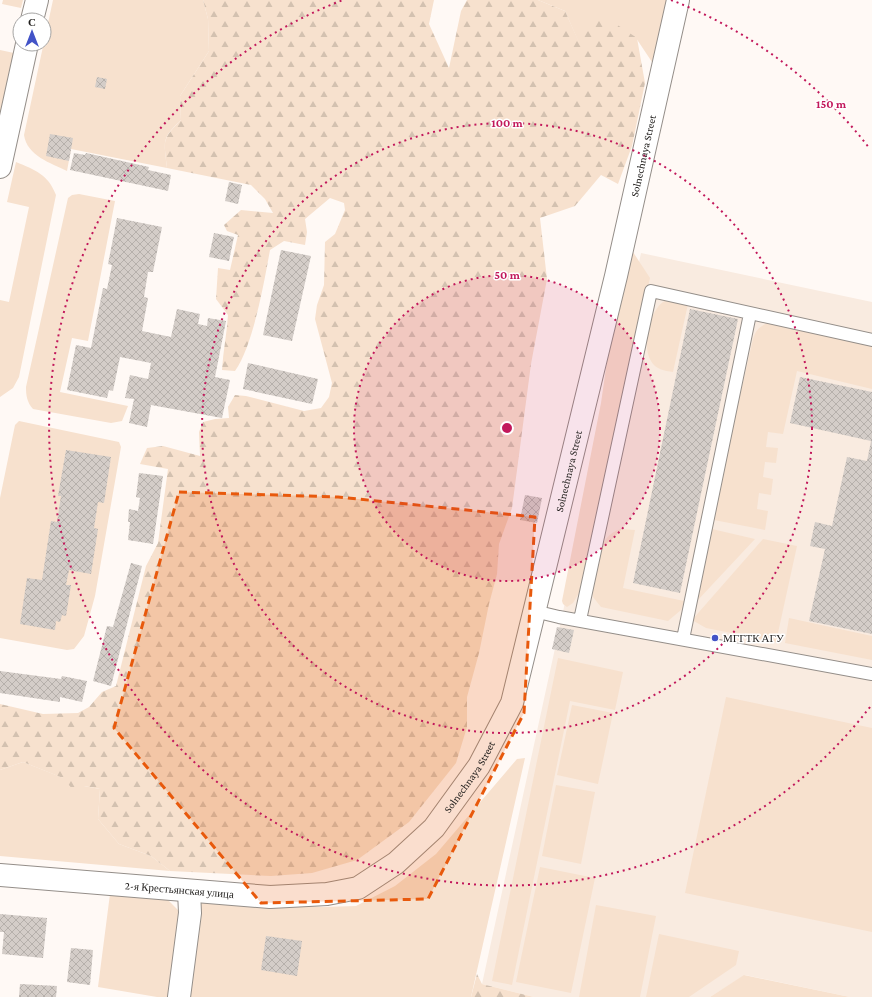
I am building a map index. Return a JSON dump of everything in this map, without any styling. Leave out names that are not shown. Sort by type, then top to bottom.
[{"type":"street","points":[[34,12],[37,0]]},
{"type":"street","name":"Solnechnaya Street","points":[[358,888],[396,863],[434,828],[479,766],[512,703],[616,276],[678,0]]},
{"type":"street","points":[[0,167],[25,52]]},
{"type":"street","name":"2-я Крестьянская улица","points":[[0,875],[270,897],[327,894],[358,888]]},
{"type":"street","points":[[179,997],[190,913],[189,891]]},
{"type":"lane","points":[[580,620],[651,291],[872,340]]},
{"type":"lane","points":[[683,639],[750,314]]},
{"type":"lane","points":[[534,611],[872,674]]},
{"type":"highlighted area","points":[[179,492],[338,497],[535,517],[524,713],[428,899],[261,903],[114,728]]},
{"type":"shaded area","name":"МГГТК АГУ","points":[[641,253],[872,302],[872,997],[850,997],[745,975],[710,997],[534,997],[482,984]]},
{"type":"green space","points":[[3,0],[23,0],[21,8],[2,4]]},
{"type":"green space","points":[[53,0],[203,0],[208,19],[209,51],[180,96],[181,120],[170,132],[165,141],[167,168],[71,149],[67,171],[47,162],[35,154],[30,148],[24,135],[42,52],[52,52],[52,12],[50,12]]},
{"type":"green space","points":[[203,0],[434,0],[429,24],[449,68],[461,11],[467,0],[538,0],[565,11],[579,42],[601,14],[637,38],[645,83],[632,146],[618,184],[601,175],[575,206],[540,218],[547,279],[531,364],[512,508],[499,544],[497,574],[479,653],[467,697],[467,727],[456,763],[409,822],[357,860],[312,873],[271,876],[170,871],[151,856],[119,844],[98,819],[100,789],[84,786],[74,791],[63,778],[23,762],[0,770],[0,704],[43,714],[78,713],[89,707],[102,692],[116,686],[146,566],[158,543],[168,469],[140,464],[147,448],[163,446],[200,456],[199,432],[203,422],[229,418],[228,407],[235,395],[246,396],[304,411],[321,408],[329,397],[332,383],[315,319],[317,305],[324,285],[325,242],[335,234],[345,210],[344,203],[330,198],[305,219],[307,232],[305,245],[284,241],[270,250],[257,314],[247,346],[235,371],[222,370],[228,315],[216,299],[218,268],[230,270],[238,235],[227,231],[224,225],[241,210],[273,213],[265,199],[251,185],[167,168],[165,141],[170,132],[181,120],[180,96],[209,51],[208,19]]},
{"type":"green space","points":[[538,0],[668,0],[652,62],[636,38],[579,43],[565,11]]},
{"type":"green space","points":[[0,50],[14,53],[3,109],[0,115]]},
{"type":"green space","points":[[16,162],[35,170],[45,177],[56,195],[19,377],[13,388],[0,397],[0,300],[9,302],[29,207],[7,202]]},
{"type":"green space","points":[[79,194],[115,201],[88,341],[72,338],[60,392],[128,406],[122,421],[111,423],[33,409],[29,404],[27,396],[26,387],[68,198],[72,195]]},
{"type":"green space","points":[[631,249],[650,278],[579,593],[573,603],[567,607],[562,601],[601,403],[607,361],[623,296]]},
{"type":"green space","points":[[667,300],[688,304],[673,372],[660,369],[653,364],[648,354],[647,346],[647,337],[652,318],[661,304]]},
{"type":"green space","points":[[771,322],[872,341],[872,389],[797,371],[783,434],[768,432],[766,447],[778,448],[776,463],[765,462],[763,477],[773,479],[771,495],[759,493],[757,509],[768,511],[765,530],[714,520],[716,500],[753,339],[759,328]]},
{"type":"green space","points":[[19,421],[119,442],[121,447],[95,596],[84,636],[74,649],[67,650],[0,638],[0,498],[15,425]]},
{"type":"green space","points":[[621,529],[635,530],[623,588],[684,601],[681,610],[668,621],[601,607],[593,597],[595,567],[601,547],[606,539]]},
{"type":"green space","points":[[712,529],[755,539],[697,601]]},
{"type":"green space","points":[[763,539],[797,546],[776,642],[706,628],[692,620]]},
{"type":"green space","points":[[789,618],[872,636],[872,660],[785,643]]},
{"type":"green space","points":[[558,658],[623,672],[615,710],[570,701],[512,985],[492,981]]},
{"type":"green space","points":[[726,697],[872,728],[872,932],[685,893]]},
{"type":"green space","points":[[572,705],[613,713],[598,784],[557,775]]},
{"type":"green space","points":[[525,758],[471,997],[190,997],[199,898],[251,903],[323,907],[356,906],[395,886],[436,854],[517,759]]},
{"type":"green space","points":[[23,762],[84,786],[100,789],[98,819],[119,844],[151,856],[170,871],[0,856],[0,770]]},
{"type":"green space","points":[[556,785],[595,792],[581,864],[542,856]]},
{"type":"green space","points":[[540,867],[595,878],[571,993],[516,982]]},
{"type":"green space","points":[[110,894],[166,898],[179,911],[171,997],[157,997],[98,987]]},
{"type":"green space","points":[[596,905],[656,916],[640,997],[579,997]]},
{"type":"green space","points":[[659,934],[739,951],[736,965],[689,997],[646,997]]},
{"type":"green space","points":[[477,974],[482,984],[534,997],[471,997]]},
{"type":"green space","points":[[744,975],[850,997],[710,997]]},
{"type":"building","points":[[97,77],[107,79],[105,89],[95,87]]},
{"type":"building","points":[[50,134],[73,138],[69,161],[46,156]]},
{"type":"building","points":[[74,153],[85,155],[86,153],[149,167],[148,170],[171,175],[168,191],[70,170]]},
{"type":"building","points":[[229,182],[242,185],[238,204],[225,201]]},
{"type":"building","points":[[117,218],[162,227],[153,272],[148,272],[144,297],[148,298],[142,331],[171,337],[177,309],[200,314],[198,324],[207,326],[208,318],[226,321],[215,377],[230,380],[222,418],[151,405],[147,427],[129,423],[134,399],[125,398],[130,375],[148,379],[151,363],[120,357],[113,391],[109,390],[107,398],[67,390],[76,345],[91,348],[103,288],[107,289],[112,265],[108,264]]},
{"type":"building","points":[[214,233],[234,237],[229,261],[209,257]]},
{"type":"building","points":[[281,250],[311,256],[292,341],[263,335]]},
{"type":"building","points":[[690,309],[738,319],[680,593],[633,583]]},
{"type":"building","points":[[248,363],[318,379],[312,404],[243,389]]},
{"type":"building","points":[[800,377],[872,392],[872,634],[809,621],[825,549],[810,546],[815,522],[832,526],[847,457],[867,461],[871,441],[790,423]]},
{"type":"building","points":[[66,450],[111,457],[104,503],[98,502],[94,528],[98,529],[91,574],[69,570],[66,585],[71,585],[66,616],[62,615],[60,622],[56,621],[55,630],[20,624],[27,578],[42,580],[51,521],[57,522],[61,496],[58,496]]},
{"type":"building","points":[[139,473],[163,476],[153,544],[128,540],[130,522],[128,522],[129,509],[138,511],[140,498],[136,497]]},
{"type":"building","points":[[525,495],[542,498],[537,523],[520,520]]},
{"type":"building","points":[[131,563],[142,566],[111,686],[93,681],[107,626],[113,627]]},
{"type":"building","points":[[557,627],[574,630],[569,653],[552,649]]},
{"type":"building","points":[[0,671],[61,679],[62,676],[87,681],[82,702],[60,697],[60,702],[0,693]]},
{"type":"building","points":[[0,914],[47,918],[43,958],[2,954],[4,932],[0,932]]},
{"type":"building","points":[[266,936],[302,941],[297,976],[261,970]]},
{"type":"building","points":[[71,948],[93,950],[90,985],[67,982]]},
{"type":"building","points":[[20,984],[57,986],[56,997],[19,997]]},
{"type":"place","name":"МГГТК АГУ","points":[[715,638]]}]
